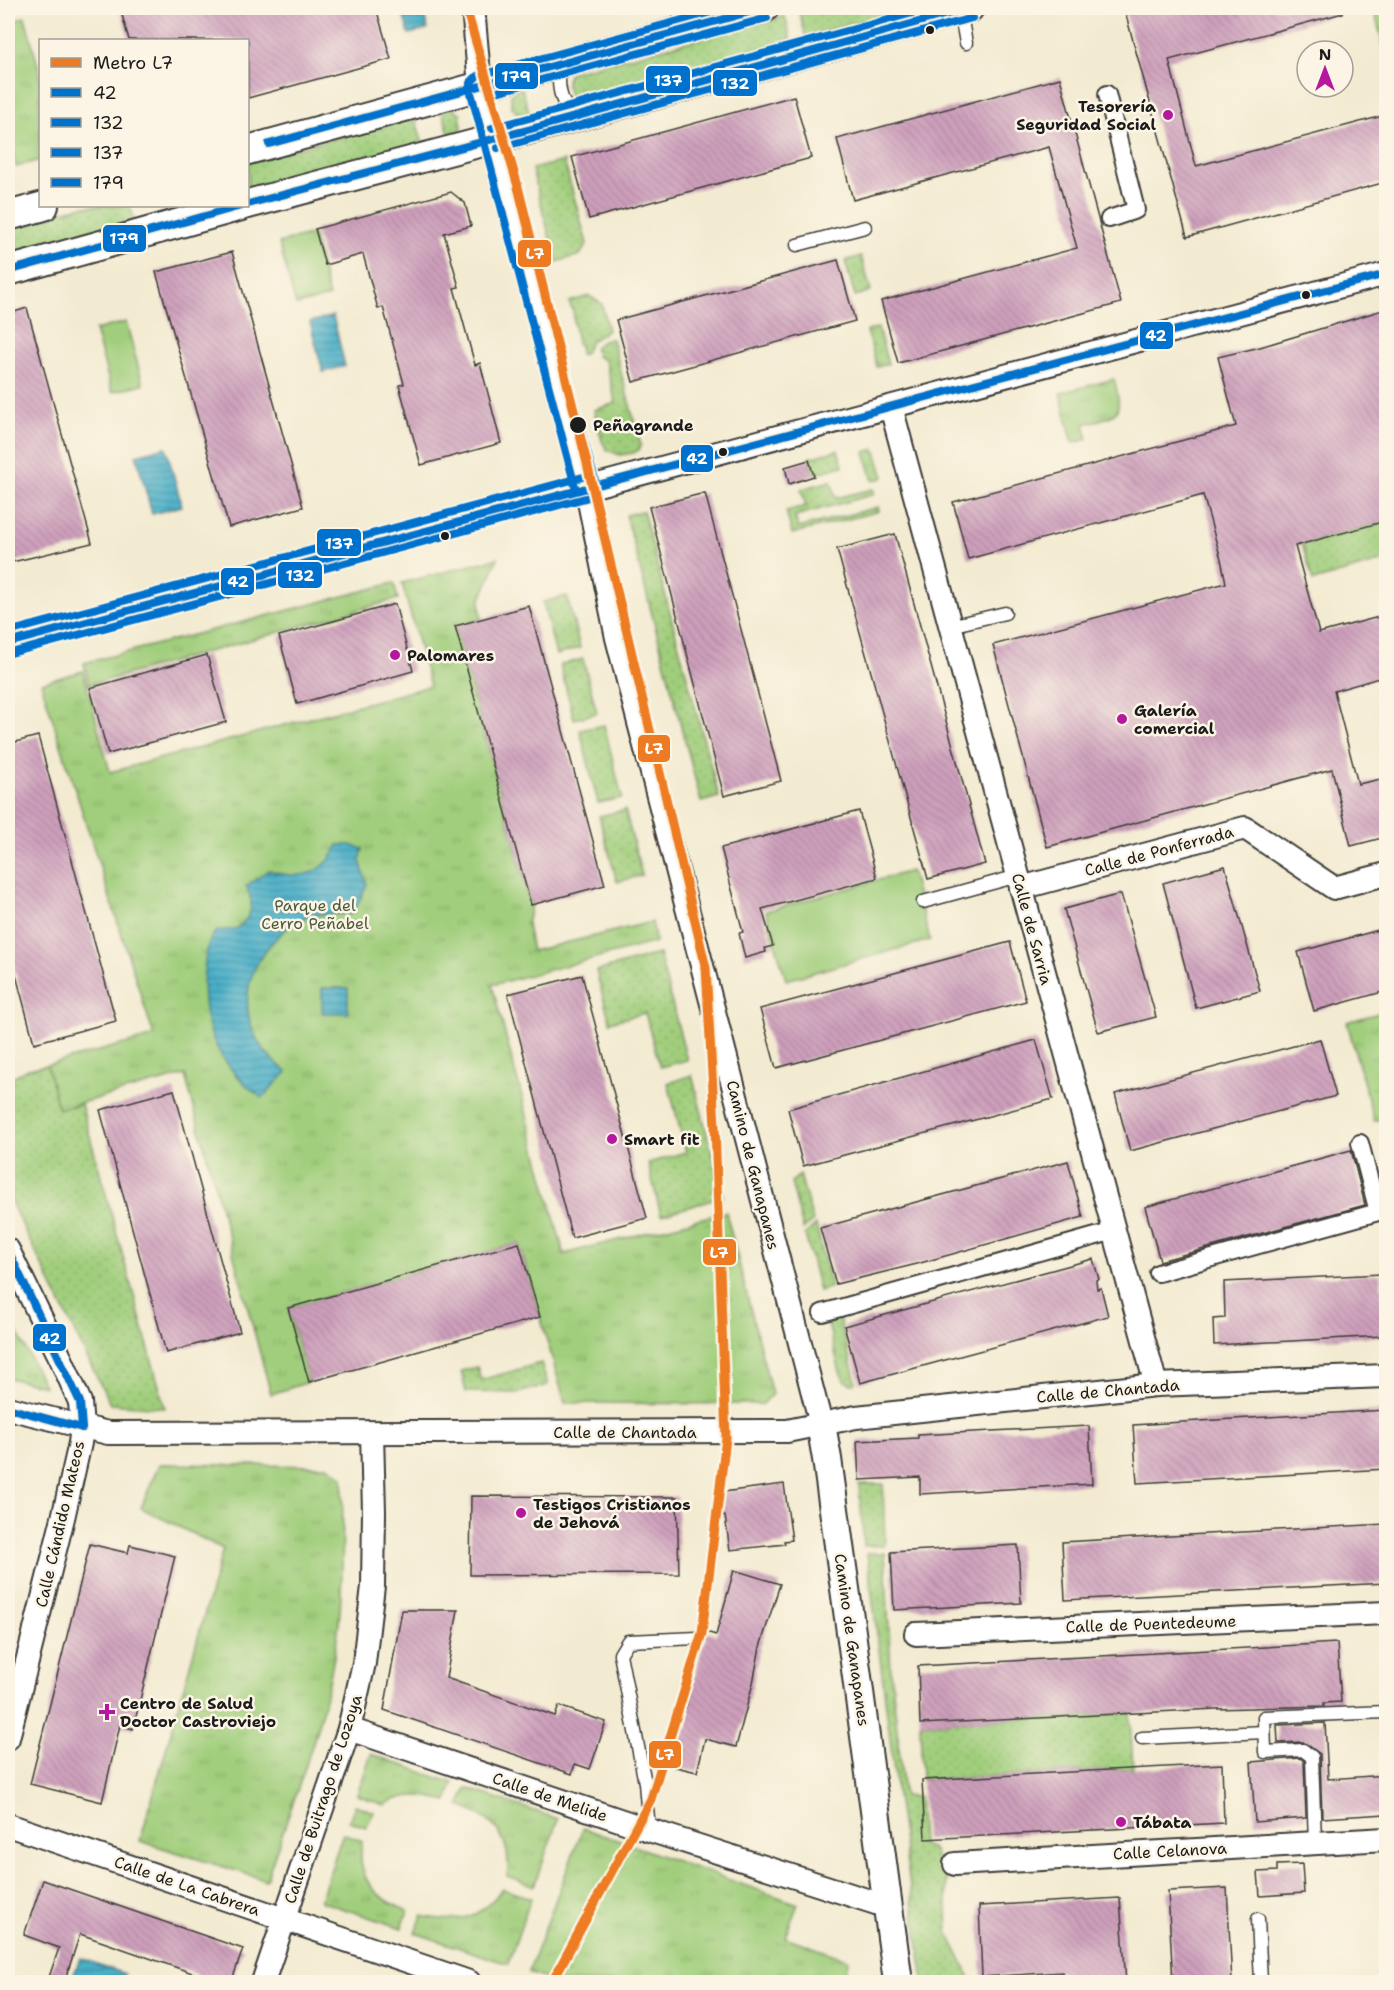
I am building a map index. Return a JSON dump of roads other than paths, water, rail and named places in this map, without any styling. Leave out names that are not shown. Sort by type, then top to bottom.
[{"type":"street","name":"Camino de Ganapanes","points":[[473,8],[480,86],[586,487],[617,638],[820,1424],[827,1460],[898,1983]]},
{"type":"street","points":[[249,150],[560,64],[680,19],[764,8]]},
{"type":"street","points":[[249,204],[572,117],[922,14],[966,8]]},
{"type":"street","points":[[1107,94],[1136,210],[1109,219]]},
{"type":"street","points":[[8,216],[40,207]]},
{"type":"street","points":[[8,271],[237,207]]},
{"type":"street","points":[[8,643],[1386,274]]},
{"type":"street","name":"Calle de Sarria","points":[[891,407],[1156,1385]]},
{"type":"street","name":"Calle de Ponferrada","points":[[1020,882],[1245,828],[1334,888],[1386,874]]},
{"type":"street","points":[[1158,1273],[1378,1212],[1360,1143]]},
{"type":"street","points":[[822,1313],[1114,1231]]},
{"type":"street","name":"Calle Cándido Mateos","points":[[8,1250],[80,1402],[82,1428],[63,1518],[8,1738]]},
{"type":"street","name":"Calle de Chantada","points":[[8,1408],[108,1433],[787,1431],[856,1417],[1156,1385],[1386,1376]]},
{"type":"street","name":"Calle de Buitrago de Lozoya","points":[[263,1983],[349,1729],[368,1642],[372,1605],[375,1512],[372,1433]]},
{"type":"street","name":"Calle de Puentedeume","points":[[916,1634],[1386,1613]]},
{"type":"street","name":"Calle de Melide","points":[[349,1729],[649,1830],[888,1907]]},
{"type":"street","name":"Calle de La Cabrera","points":[[8,1824],[469,1983]]},
{"type":"street","name":"Calle Celanova","points":[[954,1864],[1386,1839]]},
{"type":"lane","points":[[966,8],[966,44]]},
{"type":"lane","points":[[560,64],[558,89],[572,117]]},
{"type":"lane","points":[[796,245],[866,227]]},
{"type":"lane","points":[[950,626],[1005,613]]},
{"type":"lane","points":[[923,902],[1020,882]]},
{"type":"lane","points":[[649,1830],[645,1783],[620,1654],[628,1641],[698,1638]]},
{"type":"lane","points":[[1315,1843],[1311,1757],[1303,1750],[1265,1752],[1264,1717],[1386,1712]]},
{"type":"lane","points":[[1142,1738],[1264,1732]]},
{"type":"lane","points":[[1258,1920],[1261,1983]]},
{"type":"water","points":[[401,8],[422,8],[428,29],[409,34]]},
{"type":"water","points":[[333,316],[345,366],[323,372],[310,322]]},
{"type":"water","points":[[166,447],[182,506],[152,514],[136,455]]},
{"type":"water","points":[[338,845],[351,845],[363,849],[360,860],[367,885],[353,914],[312,916],[291,925],[277,937],[262,956],[250,981],[248,1009],[255,1036],[263,1049],[287,1072],[262,1098],[234,1072],[215,1043],[205,1009],[203,990],[208,947],[215,933],[220,930],[235,929],[246,920],[251,906],[246,886],[269,870],[290,875],[310,873],[326,863]]},
{"type":"water","points":[[322,988],[348,988],[348,1013],[322,1013]]},
{"type":"water","points":[[80,1958],[125,1974],[122,1982],[71,1982]]},
{"type":"metro line","name":"L7","points":[[466,8],[517,183],[585,455],[706,968],[715,1126],[726,1438],[702,1633],[651,1799],[552,1982]]},
{"type":"place","name":"Tesorería Seguridad Social","points":[[1168,115]]},
{"type":"place","name":"Peñagrande","points":[[578,425]]},
{"type":"place","name":"Palomares","points":[[395,655]]},
{"type":"place","name":"Galería comercial","points":[[1122,719]]},
{"type":"place","name":"Smart fit","points":[[612,1139]]},
{"type":"place","name":"Testigos Cristianos de Jehová","points":[[521,1513]]},
{"type":"place","name":"Centro de Salud Doctor Castroviejo","points":[[107,1712]]},
{"type":"place","name":"Tábata","points":[[1121,1822]]},
{"type":"park label","name":"Parque del Cerro Peñabel","points":[[315,914]]}]
